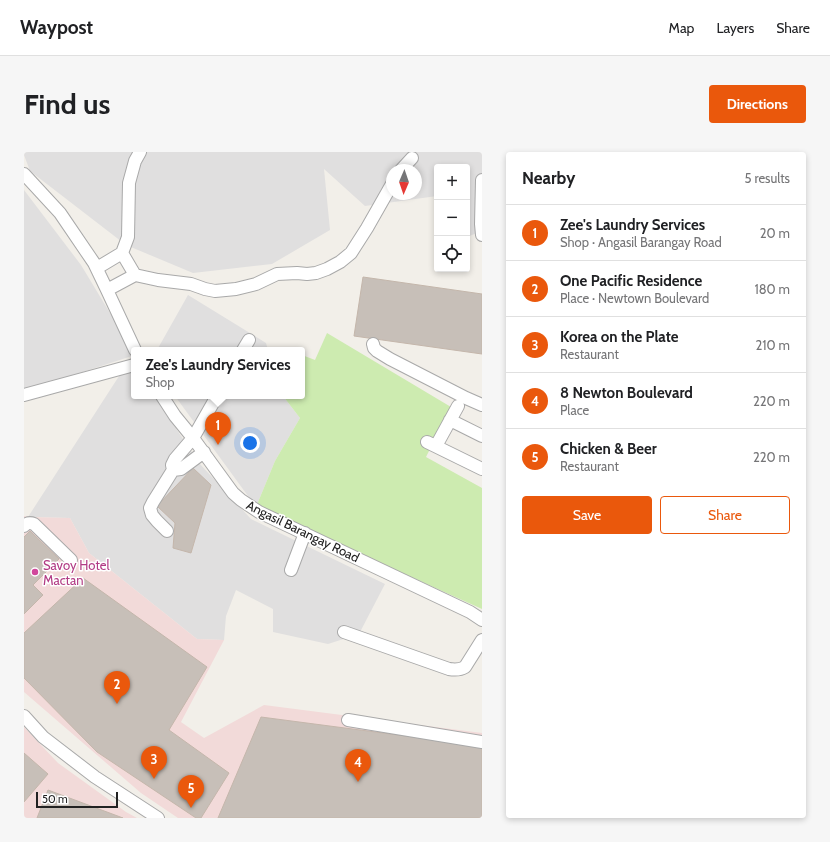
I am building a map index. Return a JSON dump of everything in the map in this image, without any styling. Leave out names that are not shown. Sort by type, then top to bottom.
[{"type":"street","points":[[97,268],[122,253],[128,237],[129,183],[140,152]]},
{"type":"street","points":[[406,164],[412,158]]},
{"type":"street","points":[[24,174],[60,213],[97,268],[134,347]]},
{"type":"street","points":[[482,180],[482,234]]},
{"type":"street","points":[[107,290],[135,275],[158,280],[191,284],[215,291],[236,289],[256,284],[276,274],[307,274],[328,269],[351,253],[386,195]]},
{"type":"street","points":[[122,253],[135,275]]},
{"type":"street","points":[[373,344],[377,351],[390,359],[482,406]]},
{"type":"street","points":[[24,395],[131,366]]},
{"type":"street","name":"Angasil Barangay Road","points":[[164,399],[233,493],[241,500],[259,512],[470,612],[482,620]]},
{"type":"street","points":[[167,531],[152,515],[150,508],[152,502],[173,470],[172,465],[175,459],[193,438],[215,399]]},
{"type":"street","points":[[458,406],[450,420],[432,444],[482,469]]},
{"type":"street","points":[[450,420],[482,436]]},
{"type":"street","points":[[173,470],[181,469],[204,452]]},
{"type":"street","points":[[24,526],[31,522],[34,524],[71,560]]},
{"type":"street","points":[[291,570],[305,533]]},
{"type":"street","points":[[344,632],[454,670],[465,667],[482,640]]},
{"type":"street","points":[[24,716],[43,737],[95,777],[158,818]]},
{"type":"street","points":[[348,720],[482,742]]},
{"type":"shaded area","points":[[24,152],[482,152],[482,231],[470,236],[470,164],[434,164],[434,196],[422,198],[422,164],[386,164],[386,200],[408,200],[365,206],[324,169],[330,230],[272,264],[193,273],[126,245],[30,171]]},
{"type":"shaded area","points":[[24,190],[81,265],[119,328],[131,356],[24,391]]},
{"type":"shaded area","points":[[188,295],[266,343],[267,347],[159,347]]},
{"type":"shaded area","points":[[131,358],[131,399],[156,399],[200,464],[251,519],[385,584],[359,634],[328,644],[273,632],[273,609],[236,590],[226,616],[224,640],[197,639],[89,553],[70,518],[28,517]]},
{"type":"shaded area","points":[[177,399],[285,399],[300,418],[275,461],[256,507]]},
{"type":"shaded area","points":[[24,516],[70,518],[89,553],[197,639],[224,640],[181,722],[204,738],[264,705],[482,733],[482,818],[178,818],[141,793],[24,692]]},
{"type":"shaded area","points":[[24,727],[58,763],[126,812],[137,818],[24,818]]},
{"type":"green space","points":[[327,333],[451,407],[426,457],[482,488],[482,609],[256,507],[275,461],[300,418],[285,399],[305,399],[305,356],[315,360]]},
{"type":"building","points":[[363,277],[482,294],[482,354],[354,336]]},
{"type":"building","points":[[193,468],[211,485],[191,553],[173,548],[175,523],[157,506]]},
{"type":"building","name":"Savoy Hotel Mactan","points":[[30,531],[59,559],[33,585],[43,595],[24,614],[24,537]]},
{"type":"building","points":[[83,578],[207,667],[169,730],[229,773],[201,818],[196,818],[97,752],[24,678],[24,633]]},
{"type":"building","points":[[261,717],[482,746],[482,818],[218,818]]},
{"type":"building","points":[[24,753],[48,774],[24,802]]},
{"type":"building","points":[[48,790],[123,818],[37,818]]},
{"type":"place","name":"Zee's Laundry Services","points":[[218,445]]},
{"type":"place","name":"Savoy Hotel Mactan","points":[[35,572]]},
{"type":"place","name":"One Pacific Residence","points":[[117,704]]},
{"type":"place","name":"Korea on the Plate","points":[[154,779]]},
{"type":"place","name":"8 Newton Boulevard","points":[[358,782]]},
{"type":"place","name":"Chicken & Beer","points":[[191,808]]}]
